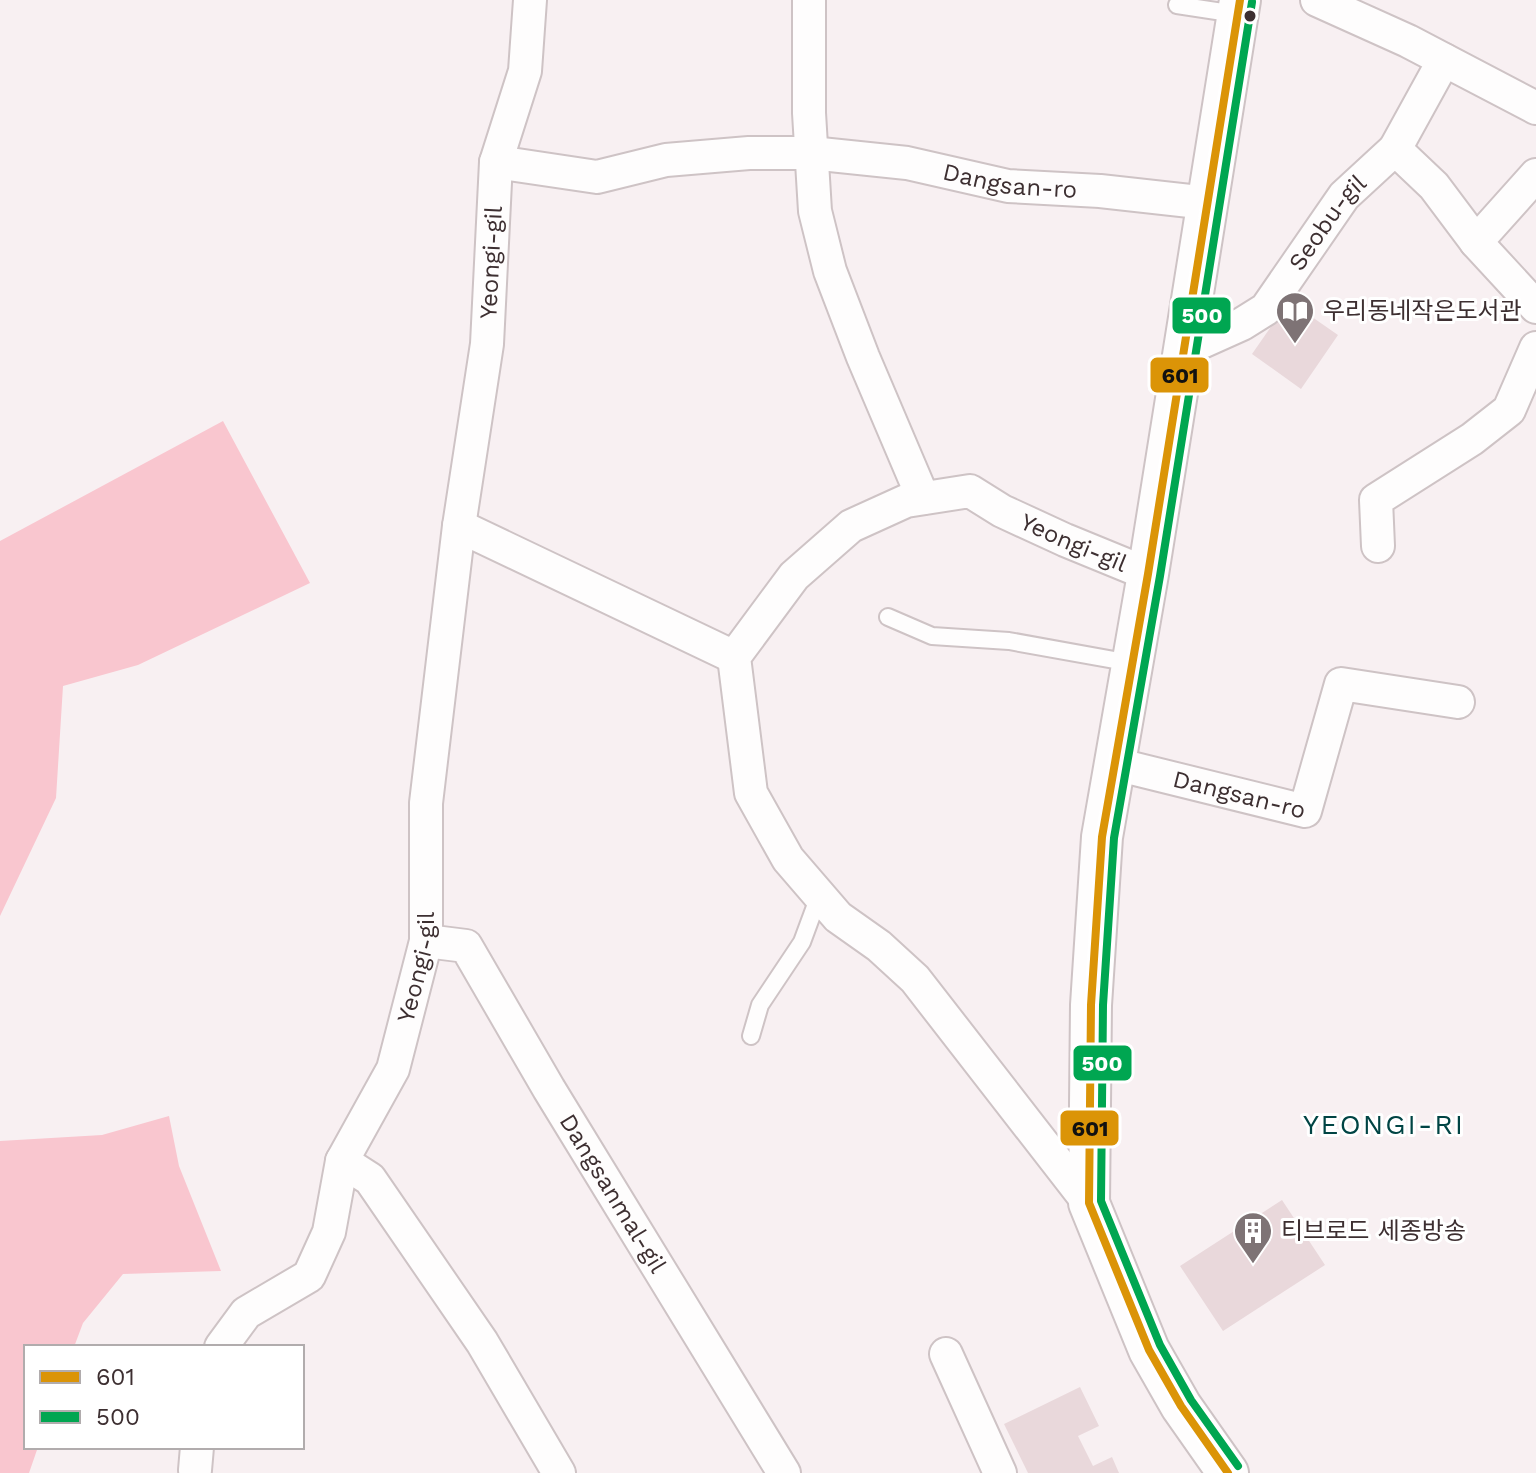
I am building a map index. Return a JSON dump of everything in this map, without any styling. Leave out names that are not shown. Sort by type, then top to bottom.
[{"type":"street","name":"Yeongi-gil","points":[[222,1345],[246,1313],[309,1276],[329,1232],[342,1161],[393,1069],[426,941],[426,803],[459,526],[487,344],[496,162],[525,71],[530,0]]},
{"type":"street","points":[[809,0],[815,211],[830,271],[923,498]]},
{"type":"street","points":[[1317,0],[1408,41],[1536,108]]},
{"type":"street","points":[[1089,1203],[1091,1005],[1102,837],[1148,574],[1239,7]]},
{"type":"street","name":"Seobu-gil","points":[[1184,350],[1242,324],[1266,309],[1344,196],[1395,149],[1444,60]]},
{"type":"street","points":[[1395,149],[1434,186],[1476,242],[1536,307]]},
{"type":"street","name":"Dangsan-ro","points":[[496,162],[597,177],[666,160],[749,153],[811,153],[907,163],[1008,186],[1100,191],[1208,203]]},
{"type":"street","points":[[1476,242],[1536,175]]},
{"type":"street","points":[[1378,546],[1376,500],[1472,439],[1509,410],[1536,348]]},
{"type":"street","name":"Yeongi-gil","points":[[734,657],[794,576],[851,526],[906,501],[970,491],[1002,511],[1148,574]]},
{"type":"street","points":[[459,526],[734,657],[751,793],[788,859],[838,917],[879,946],[915,979],[1089,1203],[1149,1350],[1181,1406],[1228,1473]]},
{"type":"street","name":"Dangsan-ro","points":[[1115,764],[1305,811],[1341,684],[1458,702]]},
{"type":"street","name":"Dangsanmal-gil","points":[[426,941],[466,946],[589,1155],[784,1473]]},
{"type":"street","points":[[342,1161],[370,1179],[482,1342],[559,1473]]},
{"type":"street","points":[[946,1354],[1000,1473]]},
{"type":"lane","points":[[1177,5],[1239,7]]},
{"type":"lane","points":[[888,617],[932,636],[1009,641],[1133,663]]},
{"type":"lane","points":[[751,1036],[760,1005],[802,942],[819,896]]},
{"type":"shaded area","points":[[223,421],[310,583],[138,665],[63,686],[56,798],[0,916],[0,541]]},
{"type":"shaded area","points":[[169,1116],[179,1166],[221,1271],[123,1274],[83,1323],[75,1345],[24,1345],[24,1449],[37,1449],[29,1473],[0,1473],[0,1141],[102,1135]]},
{"type":"building","name":"우리동네작은도서관","points":[[1289,301],[1338,335],[1301,389],[1252,354]]},
{"type":"building","name":"티브로드 세종방송","points":[[1282,1200],[1325,1265],[1223,1331],[1180,1266]]},
{"type":"building","points":[[1080,1387],[1099,1426],[1078,1436],[1093,1466],[1112,1457],[1119,1473],[1028,1473],[1004,1424]]},
{"type":"transit line","name":"601","points":[[1228,1473],[1181,1406],[1149,1350],[1089,1203],[1091,1005],[1102,837],[1148,574],[1240,0]]},
{"type":"transit line","name":"500","points":[[1238,1466],[1191,1400],[1160,1345],[1101,1201],[1103,1005],[1114,838],[1160,576],[1252,2]]},
{"type":"place","name":"우리동네작은도서관","points":[[1295,345]]},
{"type":"place","name":"티브로드 세종방송","points":[[1253,1265]]},
{"type":"district","name":"YEONGI-RI","points":[[1384,1124]]}]
